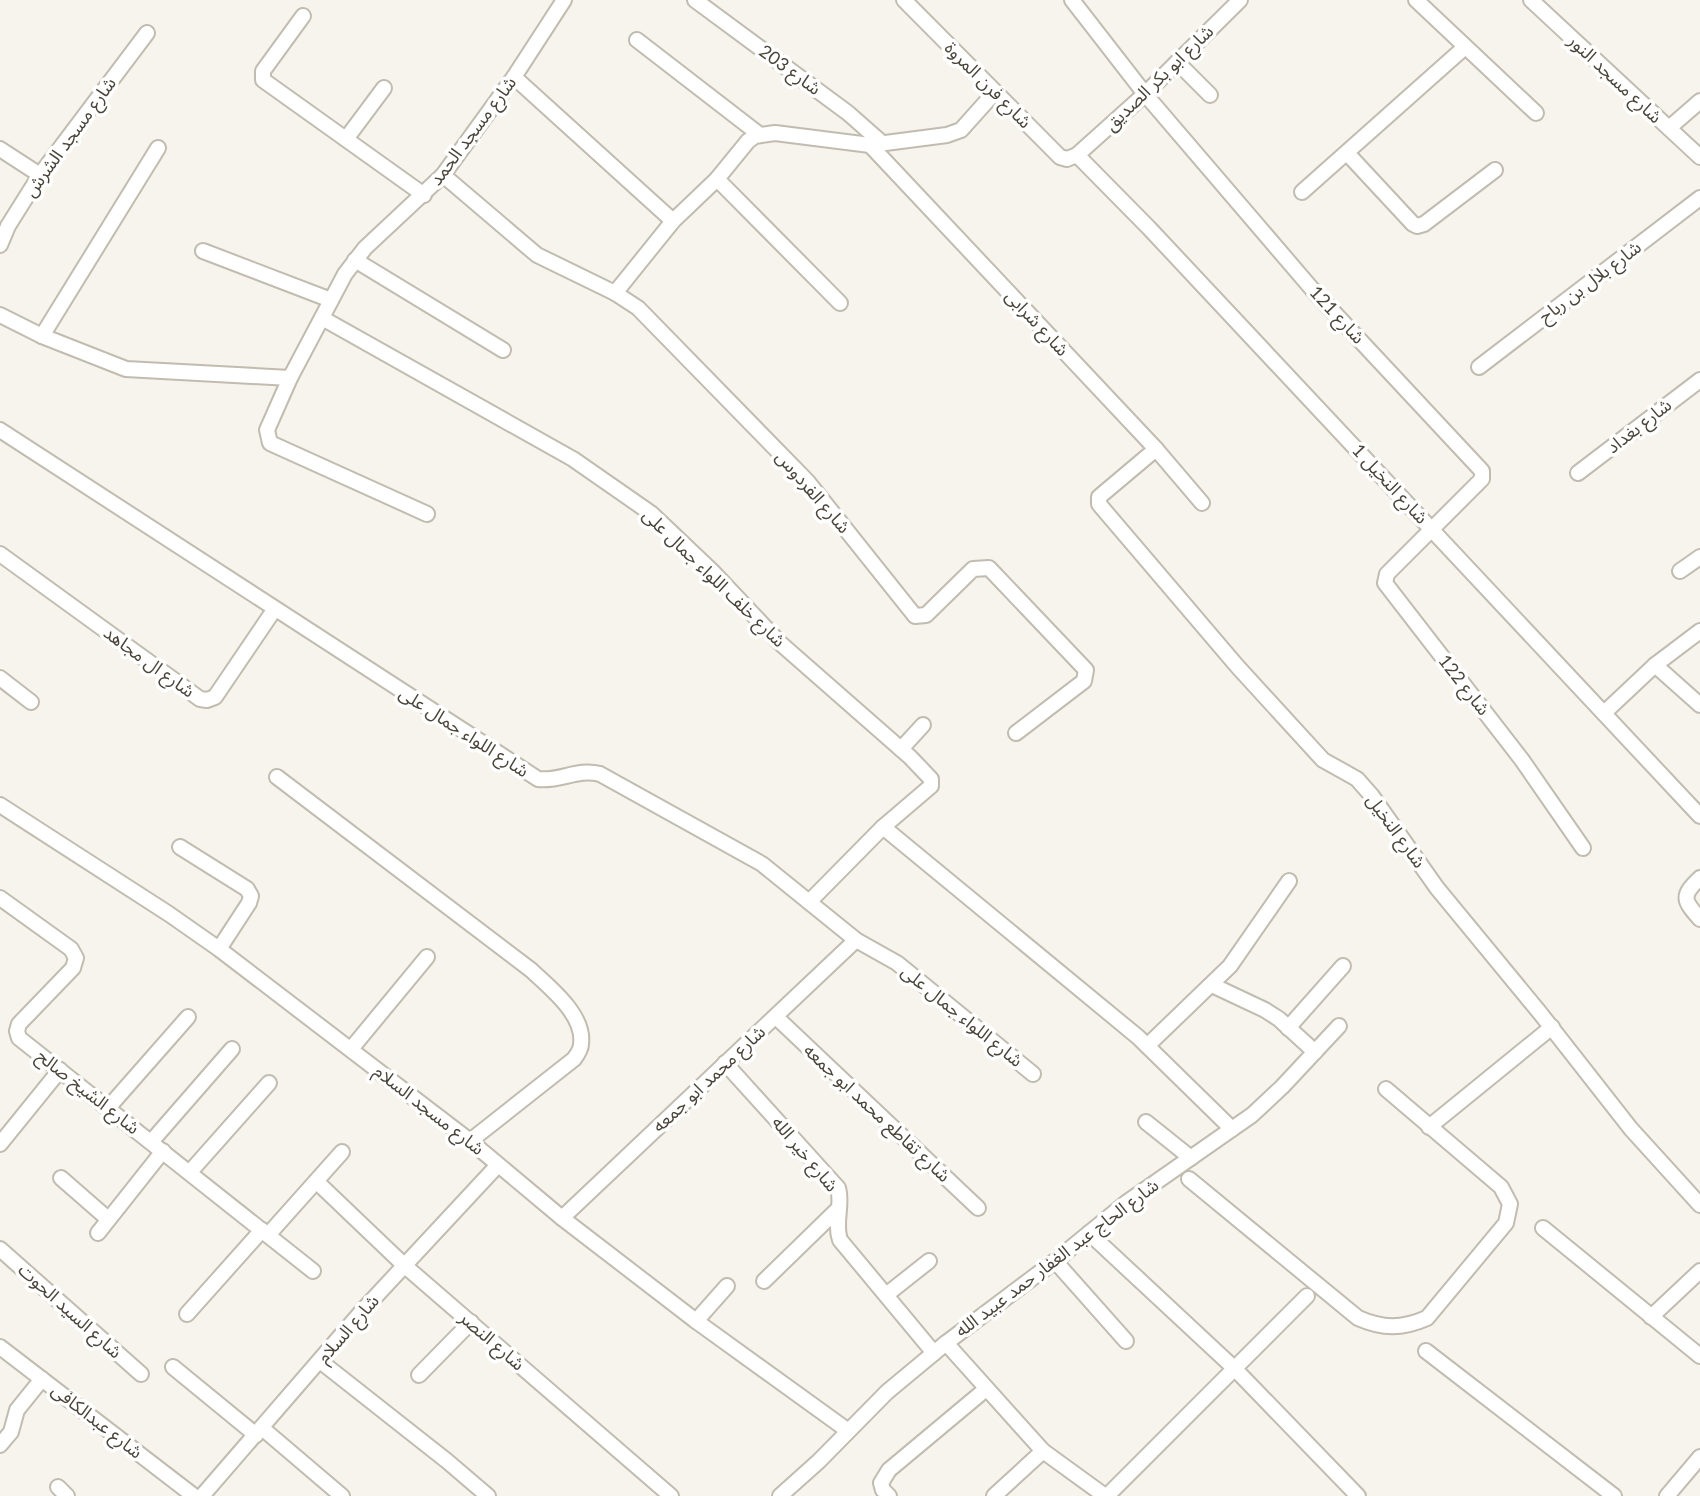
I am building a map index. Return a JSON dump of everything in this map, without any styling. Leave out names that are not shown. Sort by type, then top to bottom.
[{"type":"street","name":"شارع مسجد الحمد","points":[[427,514],[270,443],[267,430],[290,378],[355,260],[443,175],[514,77],[564,0]]},
{"type":"street","name":"شارع 203","points":[[695,0],[848,113],[876,144]]},
{"type":"street","name":"شارع فرن المروة","points":[[904,0],[1060,157],[1067,159],[1077,155]]},
{"type":"street","name":"شارع 121","points":[[1072,0],[1145,94],[1312,289],[1482,471],[1482,480],[1431,528]]},
{"type":"street","name":"شارع ابو بكر الصديق","points":[[1077,155],[1145,94],[1240,0]]},
{"type":"street","points":[[1416,0],[1536,113]]},
{"type":"street","name":"شارع مسجد النور","points":[[1531,0],[1700,157]]},
{"type":"street","points":[[303,16],[264,71],[263,80],[424,195]]},
{"type":"street","name":"شارع مسجد الشرش","points":[[0,245],[8,226],[40,175],[147,33]]},
{"type":"street","points":[[637,40],[760,135]]},
{"type":"street","points":[[1302,191],[1465,47]]},
{"type":"street","points":[[1177,62],[1210,95]]},
{"type":"street","points":[[514,77],[673,221]]},
{"type":"street","points":[[346,139],[384,88]]},
{"type":"street","points":[[615,293],[673,221],[717,179],[748,141],[760,135],[775,133],[876,144],[954,134],[967,125],[995,92]]},
{"type":"street","points":[[1669,128],[1700,101]]},
{"type":"street","name":"شارع شرابى","points":[[876,144],[1156,449],[1202,503]]},
{"type":"street","points":[[42,336],[158,148]]},
{"type":"street","points":[[0,149],[40,175]]},
{"type":"street","points":[[1347,153],[1418,226],[1495,170]]},
{"type":"street","name":"شارع النخيل 1","points":[[1077,155],[1149,228],[1700,816]]},
{"type":"street","name":"شارع الفردوس","points":[[443,175],[537,255],[615,293],[638,309],[808,482],[913,614],[921,617],[926,615],[969,572],[979,567],[989,568],[1084,667],[1087,674],[1084,681],[1016,733]]},
{"type":"street","points":[[717,179],[840,303]]},
{"type":"street","name":"شارع بلال بن رباح","points":[[1479,366],[1700,198]]},
{"type":"street","points":[[204,251],[331,300]]},
{"type":"street","points":[[355,260],[503,350]]},
{"type":"street","points":[[0,315],[42,336],[126,369],[290,378]]},
{"type":"street","name":"شارع خلف اللواء جمال على","points":[[322,318],[573,459],[652,514],[712,571],[780,642],[930,777],[932,783],[883,827],[809,902]]},
{"type":"street","name":"شارع بغداد","points":[[1578,473],[1700,380]]},
{"type":"street","name":"شارع اللواء جمال على","points":[[0,430],[538,779],[556,780],[588,771],[600,774],[761,864],[856,940],[897,963],[1033,1074]]},
{"type":"street","name":"شارع النخيل","points":[[1156,449],[1099,497],[1099,503],[1104,510],[1237,666],[1323,760],[1357,779],[1372,796],[1437,888],[1552,1027],[1631,1129],[1700,1205]]},
{"type":"street","name":"شارع 122","points":[[1431,528],[1387,574],[1385,583],[1522,760],[1583,848]]},
{"type":"street","name":"شارع ال مجاهد","points":[[0,554],[200,699],[207,700],[215,696],[274,610]]},
{"type":"street","points":[[1680,571],[1700,557]]},
{"type":"street","points":[[1604,713],[1655,665],[1700,631]]},
{"type":"street","points":[[1655,665],[1700,705]]},
{"type":"street","points":[[0,678],[32,702]]},
{"type":"street","points":[[901,749],[923,725]]},
{"type":"street","points":[[277,778],[531,970],[565,1004],[573,1016],[580,1030],[582,1046],[574,1059],[470,1141]]},
{"type":"street","name":"شارع مسجد السلام","points":[[0,805],[219,949],[470,1141],[562,1218],[696,1321],[847,1430]]},
{"type":"street","points":[[883,827],[1147,1046],[1233,1129]]},
{"type":"street","points":[[180,847],[247,889],[251,896],[250,903],[219,949]]},
{"type":"street","points":[[1700,878],[1688,889],[1685,898],[1688,906],[1700,919]]},
{"type":"street","points":[[1147,1046],[1230,966],[1289,881]]},
{"type":"street","name":"شارع الشيخ صالح","points":[[0,898],[71,949],[76,958],[73,968],[19,1024],[18,1031],[24,1043],[313,1271]]},
{"type":"street","name":"شارع محمد ابو جمعه","points":[[562,1218],[856,940]]},
{"type":"street","points":[[351,1049],[427,957]]},
{"type":"street","points":[[1288,1028],[1343,966]]},
{"type":"street","points":[[1212,985],[1265,1010],[1315,1052]]},
{"type":"street","points":[[108,1108],[188,1017]]},
{"type":"street","name":"شارع تقاطع محمد ابو جمعه","points":[[776,1017],[978,1208]]},
{"type":"street","name":"شارع الحاج عبد الغفار حمد عبيد الله","points":[[780,1496],[887,1392],[940,1348],[1126,1203],[1252,1115],[1339,1026]]},
{"type":"street","points":[[1429,1127],[1552,1027]]},
{"type":"street","points":[[98,1233],[157,1146],[232,1049]]},
{"type":"street","name":"شارع خير الله","points":[[725,1063],[838,1188],[841,1199],[837,1230],[840,1240],[886,1295],[986,1389],[1042,1451],[1106,1496]]},
{"type":"street","points":[[0,1144],[60,1070]]},
{"type":"street","points":[[190,1172],[269,1083]]},
{"type":"street","points":[[1189,1179],[1358,1318],[1383,1326],[1410,1325],[1427,1318],[1506,1223],[1510,1204],[1501,1187],[1386,1090]]},
{"type":"street","points":[[1146,1122],[1191,1158]]},
{"type":"street","points":[[187,1314],[317,1182],[342,1152]]},
{"type":"street","name":"شارع السلام","points":[[202,1496],[363,1310],[498,1165]]},
{"type":"street","points":[[61,1178],[108,1219]]},
{"type":"street","name":"شارع النصر","points":[[317,1182],[405,1266],[671,1496]]},
{"type":"street","points":[[764,1281],[838,1209]]},
{"type":"street","points":[[1543,1228],[1700,1356]]},
{"type":"street","points":[[1088,1233],[1234,1368],[1358,1496]]},
{"type":"street","name":"شارع السيد الحوت","points":[[0,1250],[141,1374]]},
{"type":"street","points":[[886,1295],[929,1261]]},
{"type":"street","points":[[1055,1261],[1126,1341]]},
{"type":"street","points":[[1651,1317],[1700,1271]]},
{"type":"street","points":[[696,1321],[727,1286]]},
{"type":"street","points":[[1106,1496],[1307,1296]]},
{"type":"street","points":[[419,1375],[471,1322]]},
{"type":"street","name":"شارع عبدالكافى","points":[[0,1347],[194,1496]]},
{"type":"street","points":[[1426,1352],[1614,1496]]},
{"type":"street","points":[[320,1362],[488,1496]]},
{"type":"street","points":[[173,1367],[342,1496]]},
{"type":"street","points":[[0,1445],[11,1432],[13,1416],[42,1379]]},
{"type":"street","points":[[889,1496],[881,1483],[889,1470],[986,1389]]},
{"type":"street","points":[[994,1496],[1042,1451]]},
{"type":"street","points":[[1667,1496],[1700,1457]]}]
